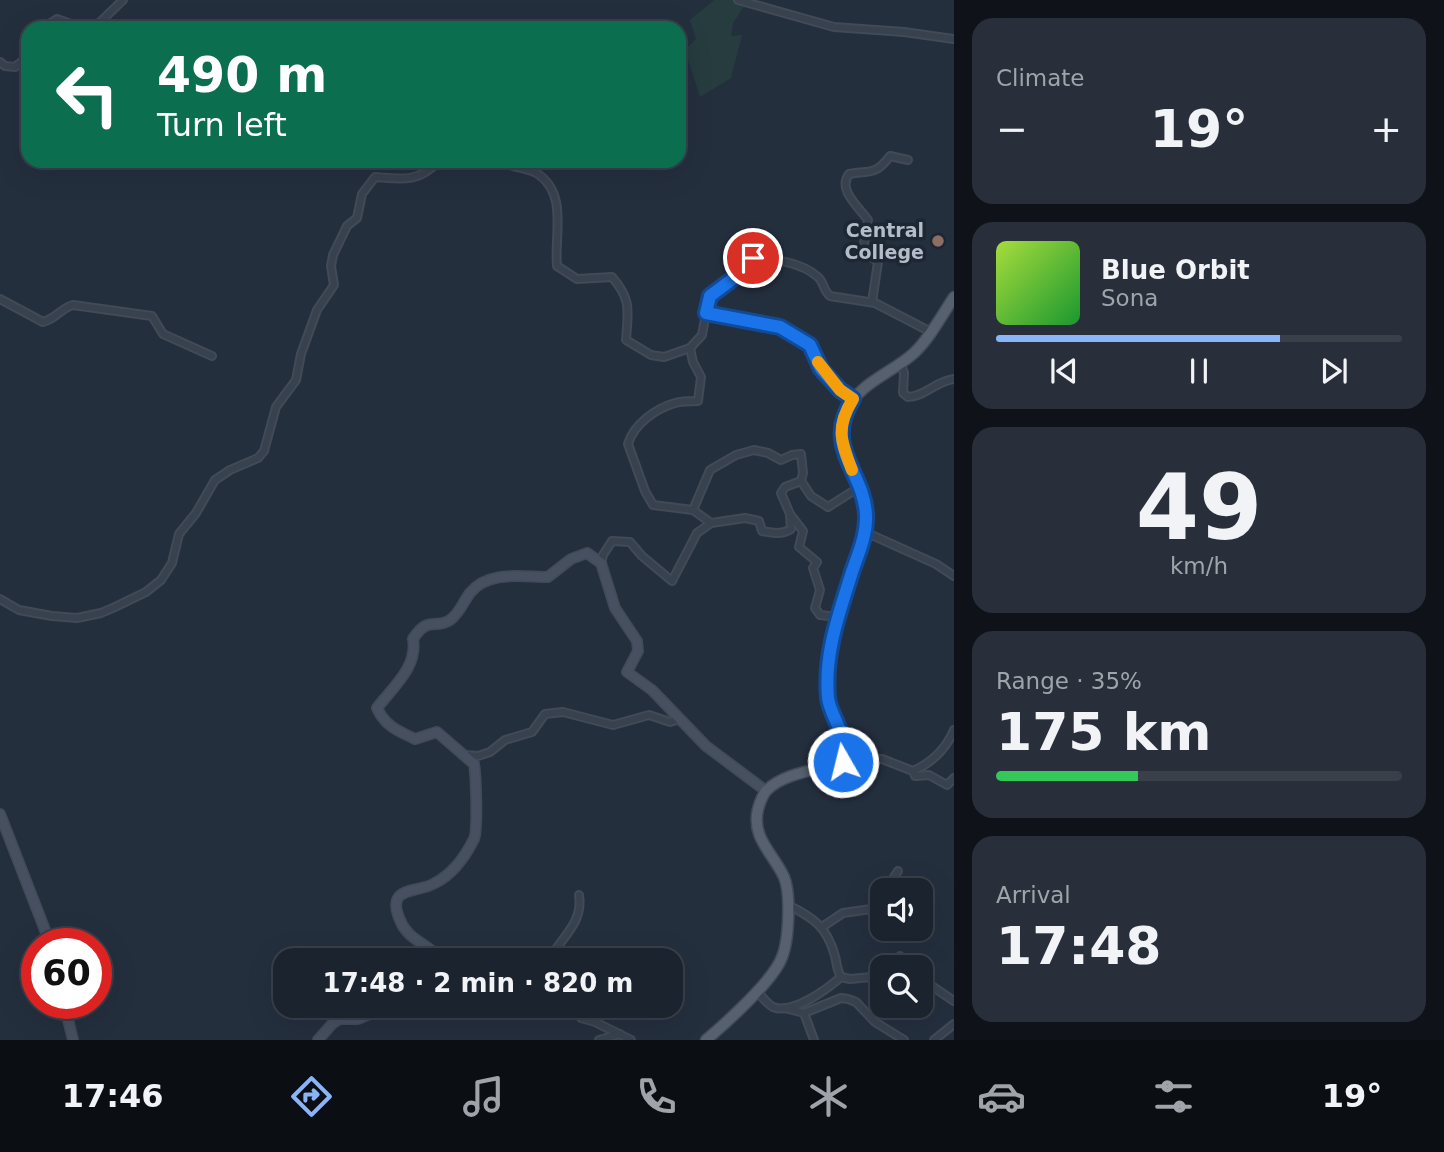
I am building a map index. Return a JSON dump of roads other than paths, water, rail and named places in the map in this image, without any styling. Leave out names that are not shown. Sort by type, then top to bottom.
[{"type":"main road","points":[[706,1040],[775,972],[783,955],[788,905],[784,876],[759,839],[757,830],[758,811],[766,791],[802,773],[843,762],[847,756],[846,747],[831,715],[828,699],[829,657],[838,617],[865,532],[866,513],[840,437],[842,419],[857,393],[901,365],[917,350],[954,297]]},
{"type":"street","points":[[101,21],[123,0]]},
{"type":"street","points":[[738,0],[834,27],[954,39]]},
{"type":"street","points":[[0,62],[5,66],[15,67],[21,62]]},
{"type":"street","points":[[873,302],[878,262],[863,250],[868,220],[853,203],[844,184],[845,179],[849,174],[875,171],[882,167],[890,156],[908,160]]},
{"type":"street","points":[[0,599],[19,610],[52,617],[77,618],[108,610],[146,592],[162,580],[172,564],[179,534],[196,513],[215,480],[258,458],[266,447],[276,407],[296,380],[301,354],[317,310],[334,285],[331,266],[333,255],[347,226],[358,218],[362,194],[375,177],[409,180],[432,168]]},
{"type":"street","points":[[518,168],[535,172],[551,188],[557,205],[557,266],[577,279],[612,277],[625,293],[628,311],[626,340],[650,355],[664,357],[690,348],[702,335],[710,296],[738,275],[753,258],[779,259],[817,276],[830,296],[873,302],[931,332]]},
{"type":"street","points":[[0,299],[43,322],[51,320],[73,305],[152,316],[163,334],[212,356]]},
{"type":"street","points":[[706,313],[780,327],[810,345],[821,369],[840,390],[853,399]]},
{"type":"street","points":[[690,348],[693,362],[701,377],[698,401],[676,402],[645,418],[628,444],[645,492],[653,505],[693,510],[711,523]]},
{"type":"street","points":[[901,365],[904,373],[903,393],[908,397],[954,379]]},
{"type":"street","points":[[693,510],[710,470],[743,452],[754,450],[781,460],[801,454],[801,481],[811,496],[828,507],[859,488]]},
{"type":"street","points":[[801,481],[785,487],[781,493],[790,514],[803,531],[799,547],[817,562],[813,568],[820,590],[815,608],[820,615],[838,617]]},
{"type":"street","points":[[766,791],[706,746],[652,690],[628,672],[638,651],[636,641],[615,608],[601,563],[612,541],[629,542],[672,581],[697,533],[711,523],[745,518],[759,521],[762,531],[784,533],[792,529],[790,514]]},
{"type":"street","points":[[865,532],[936,564],[954,576]]},
{"type":"street","points":[[425,948],[410,937],[400,923],[396,908],[399,897],[404,892],[433,885],[447,875],[459,863],[475,836],[474,764],[437,732],[415,738],[392,729],[382,719],[377,708],[412,662],[415,649],[413,639],[419,630],[424,625],[448,622],[480,582],[501,576],[548,577],[570,559],[587,553],[601,563]]},
{"type":"street","points":[[466,755],[478,756],[491,752],[505,740],[531,732],[545,714],[563,712],[613,725],[649,715],[670,722],[680,719]]},
{"type":"street","points":[[913,771],[937,755],[949,742],[954,730]]},
{"type":"street","points":[[847,756],[882,759],[913,771],[915,776],[929,775],[947,785],[954,778]]},
{"type":"street","points":[[0,814],[44,928]]},
{"type":"street","points":[[893,878],[898,871]]},
{"type":"street","points":[[557,948],[578,916],[581,906],[579,895]]},
{"type":"street","points":[[788,905],[814,919],[822,927],[830,939],[841,977]]},
{"type":"street","points":[[822,927],[844,913],[870,909]]},
{"type":"street","points":[[784,1008],[811,999],[841,977],[870,977]]},
{"type":"street","points":[[933,987],[954,1001]]},
{"type":"street","points":[[756,991],[773,1007],[804,1013],[841,998],[848,999],[856,1002],[876,1022],[904,1040]]},
{"type":"street","points":[[804,1013],[814,1040]]},
{"type":"street","points":[[318,1040],[340,1019],[360,1018]]},
{"type":"street","points":[[581,1018],[631,1040]]},
{"type":"street","points":[[68,1019],[73,1040]]},
{"type":"street","points":[[934,1040],[954,1024]]},
{"type":"street","points":[[599,1040],[620,1034]]},
{"type":"place","name":"Central College","points":[[938,241]]}]
